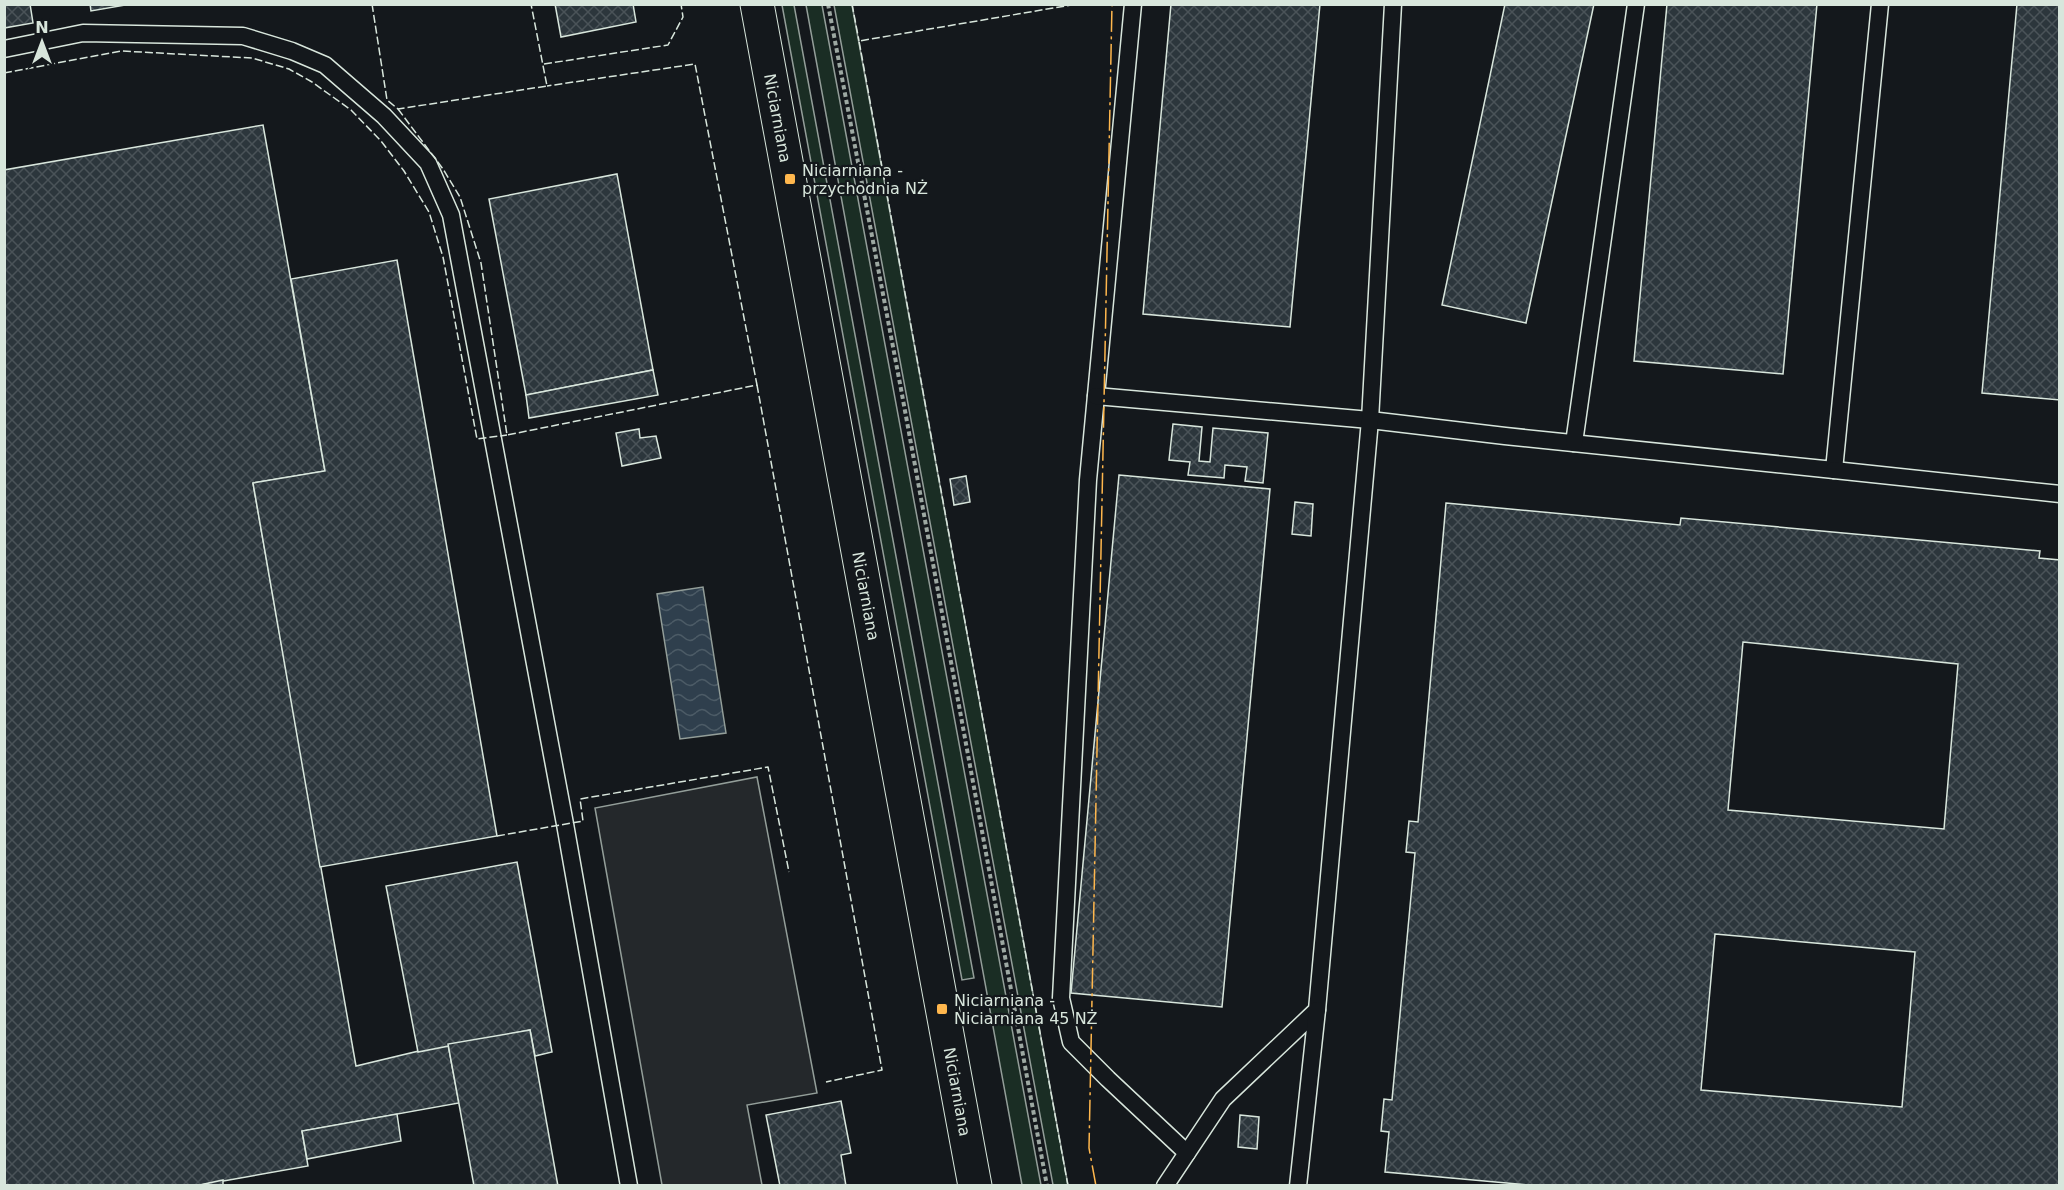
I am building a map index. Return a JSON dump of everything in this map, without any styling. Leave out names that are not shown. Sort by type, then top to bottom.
[{"type":"street","name":"Niciarniana","points":[[758,4],[975,1185]]},
{"type":"lane","points":[[1132,4],[1088,480],[1061,998],[1071,1042],[1187,1153]]},
{"type":"lane","points":[[1298,1185],[1317,1010],[1370,420],[1393,4]]},
{"type":"lane","points":[[1574,443],[1636,4]]},
{"type":"lane","points":[[1834,470],[1880,4]]},
{"type":"lane","points":[[4,49],[83,33],[243,36],[292,51],[325,65],[384,116],[428,163],[452,215],[565,824],[629,1185]]},
{"type":"lane","points":[[1095,396],[1370,420],[2060,494]]},
{"type":"lane","points":[[1165,1185],[1223,1099],[1317,1010]]},
{"type":"path","points":[[828,4],[1047,1185]]},
{"type":"green space","points":[[782,5],[794,5],[974,978],[962,980]]},
{"type":"green space","points":[[806,5],[822,5],[1041,1185],[1022,1185]]},
{"type":"green space","points":[[834,5],[852,5],[1068,1185],[1053,1185]]},
{"type":"shaded area","points":[[757,777],[817,1093],[747,1105],[762,1185],[662,1185],[595,808]]},
{"type":"water","points":[[703,587],[726,733],[680,739],[657,594]]},
{"type":"building","points":[[4,4],[30,4],[33,23],[4,28]]},
{"type":"building","points":[[90,4],[131,4],[91,11]]},
{"type":"building","points":[[555,4],[633,4],[636,22],[561,37]]},
{"type":"building","points":[[1171,4],[1320,4],[1290,327],[1143,314]]},
{"type":"building","points":[[1505,4],[1594,4],[1526,323],[1442,305]]},
{"type":"building","points":[[1667,4],[1817,4],[1783,374],[1634,361]]},
{"type":"building","points":[[2017,4],[2060,4],[2060,400],[1982,393]]},
{"type":"building","points":[[263,125],[325,471],[253,483],[356,1066],[448,1044],[459,1103],[302,1131],[308,1166],[195,1186],[4,1186],[4,170]]},
{"type":"building","points":[[617,174],[653,370],[526,395],[489,199]]},
{"type":"building","points":[[397,260],[497,836],[320,867],[253,483],[325,471],[291,279]]},
{"type":"building","points":[[653,370],[658,395],[529,418],[526,395]]},
{"type":"building","points":[[1173,424],[1202,427],[1199,461],[1210,462],[1213,428],[1268,433],[1263,483],[1245,481],[1247,467],[1225,465],[1224,478],[1188,475],[1190,462],[1169,460]]},
{"type":"building","points":[[639,429],[640,438],[656,436],[661,458],[622,466],[616,433]]},
{"type":"building","points":[[1119,475],[1270,489],[1222,1007],[1071,993]]},
{"type":"building","points":[[966,476],[970,502],[954,505],[950,479]]},
{"type":"building","points":[[1295,502],[1313,504],[1311,536],[1292,534]]},
{"type":"building","points":[[1446,503],[1680,525],[1681,518],[2040,551],[2039,558],[2060,560],[2060,1186],[1539,1186],[1385,1172],[1389,1132],[1381,1131],[1384,1099],[1392,1100],[1415,853],[1406,852],[1409,821],[1418,822]],"holes":[[[1743,642],[1958,664],[1944,829],[1728,810]],[[1715,934],[1915,952],[1902,1107],[1701,1090]]]},
{"type":"building","points":[[517,862],[552,1052],[535,1056],[530,1030],[418,1052],[386,886]]},
{"type":"building","points":[[530,1030],[558,1186],[474,1186],[448,1044]]},
{"type":"building","points":[[841,1101],[851,1153],[841,1155],[846,1186],[780,1186],[766,1115]]},
{"type":"building","points":[[397,1114],[401,1141],[307,1159],[302,1131]]},
{"type":"building","points":[[1240,1115],[1259,1117],[1257,1149],[1238,1147]]},
{"type":"building","points":[[223,1180],[223,1186],[195,1186]]},
{"type":"fence","points":[[372,4],[387,100],[398,109],[547,86],[531,4]]},
{"type":"fence","points":[[544,64],[668,45],[683,17],[681,4]]},
{"type":"fence","points":[[852,4],[859,41]]},
{"type":"fence","points":[[1068,1186],[859,41],[1077,4]]},
{"type":"fence","points":[[4,73],[121,51],[252,58],[289,69],[312,82],[351,110],[381,141],[404,171],[429,212],[443,257],[477,439],[507,435]]},
{"type":"fence","points":[[398,109],[443,169],[460,197],[481,263],[507,435],[757,385],[695,64],[547,86]]},
{"type":"fence","points":[[757,385],[882,1070],[826,1082]]},
{"type":"fence","points":[[497,836],[583,821],[580,799],[768,767],[789,872]]},
{"type":"power","points":[[1096,1186],[1089,1148],[1112,4]]},
{"type":"place","name":"Niciarniana - przychodnia NŻ","points":[[790,179]]},
{"type":"place","name":"Niciarniana - Niciarniana 45 NŻ","points":[[942,1009]]}]
